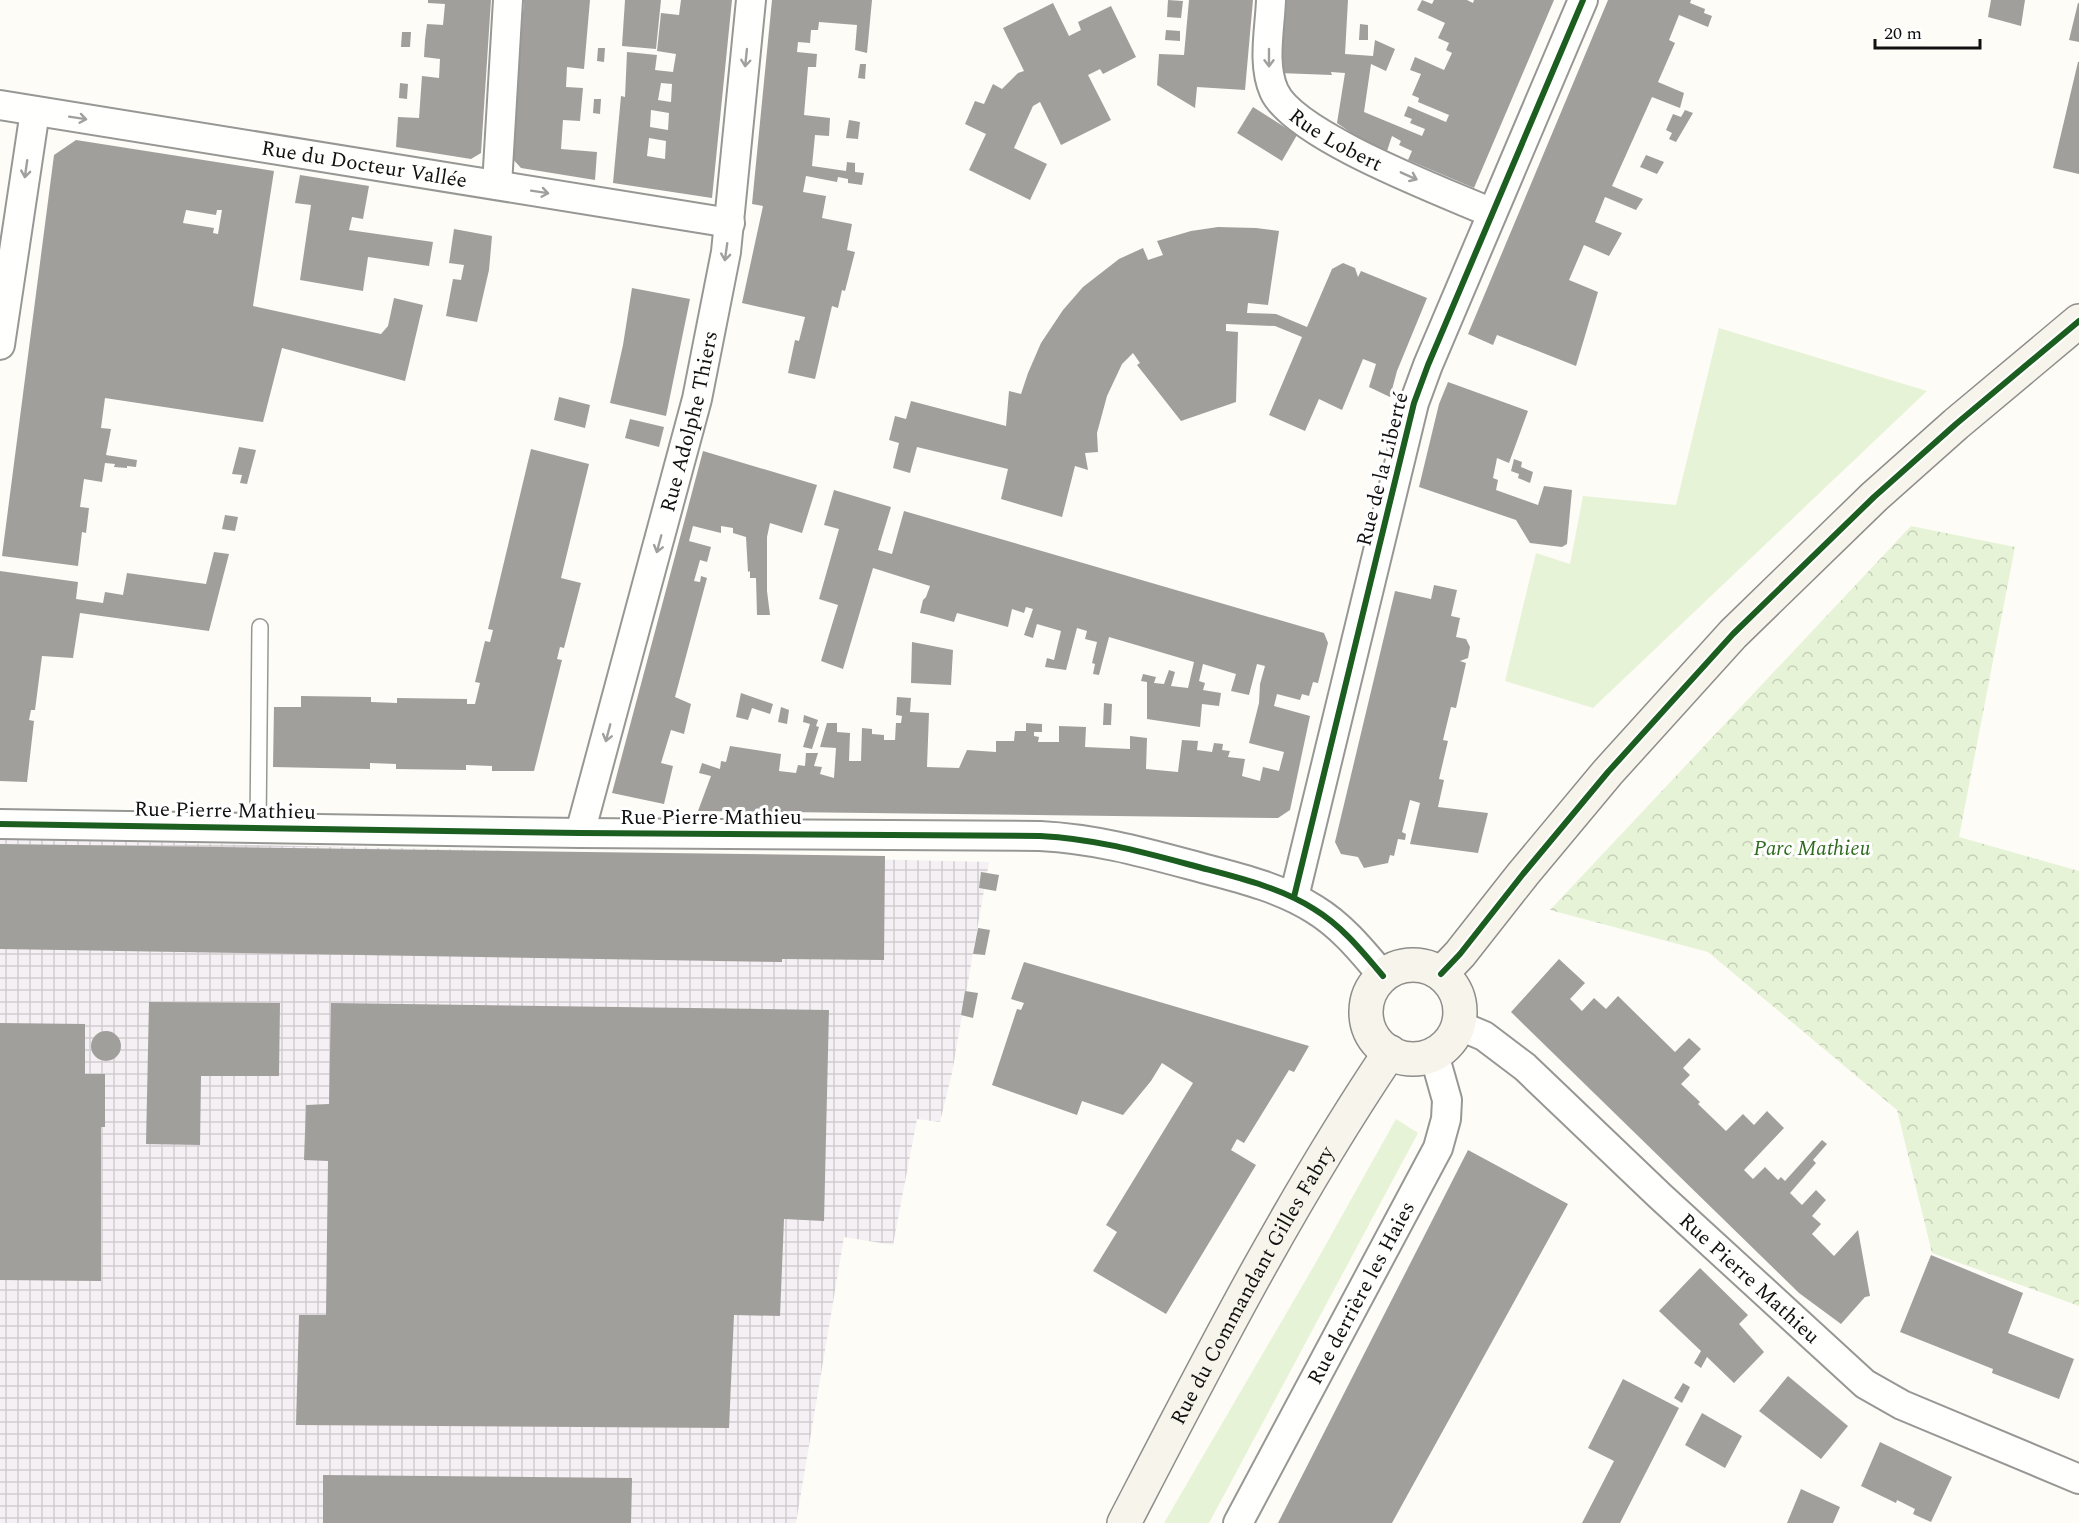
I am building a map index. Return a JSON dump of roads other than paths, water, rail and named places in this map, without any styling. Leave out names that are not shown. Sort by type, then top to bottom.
[{"type":"street","points":[[497,185],[508,0]]},
{"type":"street","name":"Rue Adolphe Thiers","points":[[580,833],[691,428],[723,273],[730,223],[751,0]]},
{"type":"street","name":"Rue Lobert","points":[[1271,0],[1268,54],[1270,80],[1281,102],[1289,111],[1362,156],[1492,213]]},
{"type":"street","name":"Rue de la Liberté","points":[[1293,897],[1414,403],[1583,0]]},
{"type":"street","name":"Rue du Docteur Vallée","points":[[0,105],[730,223]]},
{"type":"street","points":[[0,345],[35,111]]},
{"type":"street","points":[[1441,974],[1460,954],[1601,780],[1733,634],[1842,526],[1965,417],[2079,321]]},
{"type":"street","name":"Rue Pierre Mathieu","points":[[0,824],[580,833],[1064,837],[1116,845],[1227,875],[1293,897],[1338,926],[1383,976]]},
{"type":"street","points":[[1412,965],[1424,966],[1441,974],[1450,983],[1458,1000],[1460,1013],[1458,1025],[1449,1042],[1434,1054],[1423,1058],[1412,1058],[1401,1057],[1390,1052],[1375,1040],[1366,1016],[1367,1003],[1371,991],[1383,976],[1394,969],[1412,965]]},
{"type":"street","name":"Rue Pierre Mathieu","points":[[1458,1025],[1485,1036],[1525,1067],[1660,1196],[1865,1384],[1902,1405],[2079,1479]]},
{"type":"street","name":"Rue du Commandant Gilles Fabry","points":[[1124,1523],[1256,1273],[1358,1101],[1390,1052]]},
{"type":"street","name":"Rue derrière les Haies","points":[[1238,1523],[1438,1148],[1446,1119],[1447,1100],[1434,1054]]},
{"type":"lane","points":[[258,827],[260,627]]},
{"type":"park label","name":"Parc Mathieu","points":[[1812,848]]}]
